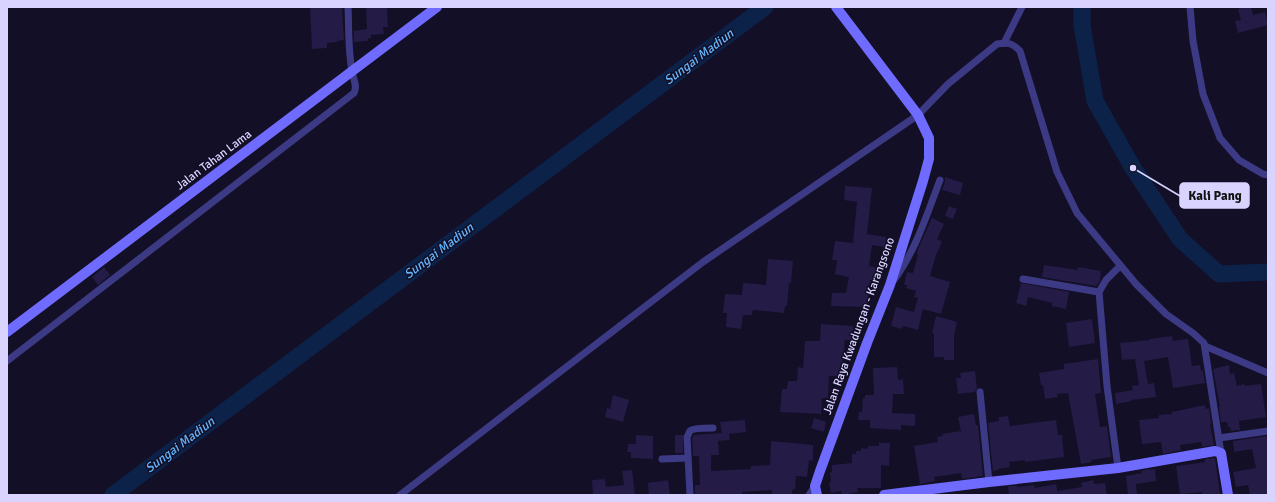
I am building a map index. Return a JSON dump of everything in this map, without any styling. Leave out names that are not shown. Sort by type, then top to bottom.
[{"type":"main road","name":"Jalan Tahan Lama","points":[[7,332],[436,7]]},
{"type":"main road","name":"Jalan Raya Kwadungan - Karangsono","points":[[816,490],[846,397],[890,284],[929,159],[929,138],[918,115],[836,7]]},
{"type":"main road","points":[[884,495],[1118,468],[1215,451],[1221,453],[1228,495]]},
{"type":"street","points":[[7,361],[354,93],[356,90],[350,55],[348,7]]},
{"type":"street","points":[[1004,43],[1022,7]]},
{"type":"street","points":[[1190,7],[1193,41],[1203,94],[1220,138],[1238,160],[1263,174],[1268,175]]},
{"type":"street","points":[[400,495],[702,262],[918,115],[948,84],[997,44],[1009,42],[1020,51],[1057,172],[1077,213],[1136,284],[1166,314],[1193,333],[1204,343],[1221,453]]},
{"type":"street","points":[[890,284],[904,267],[940,180]]},
{"type":"street","points":[[1118,468],[1107,386],[1099,292],[1106,280],[1120,266]]},
{"type":"street","points":[[1023,279],[1099,292]]},
{"type":"street","points":[[1205,346],[1268,373]]},
{"type":"street","points":[[980,392],[989,482]]},
{"type":"street","points":[[690,495],[687,437],[693,429],[713,428]]},
{"type":"street","points":[[1219,438],[1268,431]]},
{"type":"street","points":[[662,459],[688,458]]},
{"type":"street","points":[[809,495],[816,490]]},
{"type":"building","points":[[310,7],[342,7],[344,40],[327,43],[327,48],[312,49]]},
{"type":"building","points":[[366,7],[387,7],[388,27],[383,27],[384,34],[371,35],[371,38],[368,38],[368,41],[354,42],[354,31],[367,29]]},
{"type":"building","points":[[1251,7],[1253,15],[1265,12],[1268,25],[1238,33],[1235,21],[1241,20],[1238,9]]},
{"type":"building","points":[[945,177],[963,183],[960,195],[942,190]]},
{"type":"building","points":[[845,186],[872,188],[867,234],[886,237],[885,247],[872,245],[869,266],[878,268],[876,281],[870,280],[868,307],[831,306],[832,293],[846,293],[849,277],[835,274],[837,260],[832,260],[835,241],[853,243],[857,202],[844,200]]},
{"type":"building","points":[[949,206],[957,209],[953,219],[945,216]]},
{"type":"building","points":[[932,218],[944,224],[937,239],[942,242],[936,255],[930,276],[950,282],[941,314],[923,309],[918,330],[903,326],[902,329],[891,326],[896,307],[914,312],[918,298],[914,297],[916,291],[906,288],[907,285],[904,285],[907,272],[913,273],[918,255],[918,249]]},
{"type":"building","points":[[768,259],[793,261],[791,283],[789,283],[787,306],[785,306],[784,313],[753,310],[752,315],[743,315],[741,329],[726,327],[727,313],[723,313],[725,294],[742,295],[743,283],[766,285]]},
{"type":"building","points":[[1044,265],[1077,270],[1078,267],[1101,271],[1100,281],[1096,286],[1042,277]]},
{"type":"building","points":[[104,267],[110,275],[98,285],[92,277]]},
{"type":"building","points":[[1021,283],[1069,292],[1066,309],[1052,306],[1052,303],[1028,297],[1026,306],[1016,303]]},
{"type":"building","points":[[936,316],[957,322],[954,336],[954,360],[944,360],[944,357],[934,357],[934,333],[932,333]]},
{"type":"building","points":[[1092,319],[1095,343],[1069,347],[1066,323]]},
{"type":"building","points":[[821,324],[853,326],[852,340],[845,340],[841,376],[829,376],[828,398],[822,398],[821,414],[780,412],[782,389],[787,389],[788,381],[797,381],[798,367],[803,368],[805,341],[820,341]]},
{"type":"building","points":[[1172,336],[1173,341],[1188,339],[1192,366],[1200,365],[1201,371],[1203,371],[1205,383],[1173,388],[1168,357],[1144,361],[1148,384],[1154,383],[1156,397],[1131,400],[1132,401],[1116,404],[1115,393],[1133,390],[1132,386],[1139,385],[1135,359],[1122,360],[1120,343]]},
{"type":"building","points":[[1098,359],[1101,393],[1095,394],[1100,427],[1107,426],[1111,457],[1091,460],[1092,462],[1081,464],[1068,393],[1057,394],[1058,397],[1045,399],[1039,373],[1064,369],[1064,364]]},
{"type":"building","points":[[1229,365],[1230,374],[1234,373],[1237,386],[1244,384],[1245,386],[1261,384],[1266,417],[1239,421],[1240,430],[1231,431],[1227,422],[1221,422],[1220,407],[1213,369]]},
{"type":"building","points":[[897,367],[898,380],[903,379],[904,394],[893,394],[892,413],[915,414],[915,426],[901,425],[901,430],[870,428],[870,420],[858,420],[859,412],[862,412],[863,398],[865,398],[865,395],[874,395],[873,368]]},
{"type":"building","points":[[975,371],[977,388],[975,392],[958,394],[956,378],[961,378],[960,373]]},
{"type":"building","points":[[613,395],[629,400],[623,422],[605,417],[607,408],[610,409]]},
{"type":"building","points":[[1205,405],[1206,409],[1209,408],[1214,445],[1202,447],[1201,442],[1180,445],[1181,450],[1163,454],[1161,442],[1142,444],[1139,420],[1159,418],[1159,415],[1172,414],[1172,412]]},
{"type":"building","points":[[974,414],[976,425],[978,425],[983,476],[962,479],[961,473],[934,477],[935,481],[920,484],[914,446],[938,442],[937,437],[943,436],[942,434],[961,431],[958,417]]},
{"type":"building","points":[[1008,416],[1010,426],[1056,420],[1058,435],[1062,435],[1064,457],[1025,462],[1025,460],[1009,462],[1010,467],[993,471],[988,423],[999,421],[999,417]]},
{"type":"building","points":[[814,418],[826,422],[824,432],[811,428]]},
{"type":"building","points":[[745,420],[746,432],[729,434],[730,440],[718,441],[719,455],[711,455],[711,471],[751,469],[751,466],[770,465],[771,441],[813,445],[813,461],[809,460],[807,477],[796,476],[795,490],[792,489],[792,495],[772,495],[772,490],[742,492],[743,495],[695,495],[695,485],[700,485],[699,456],[693,456],[692,438],[694,435],[722,433],[720,422]]},
{"type":"building","points":[[636,435],[653,436],[653,459],[631,458],[631,452],[627,452],[628,444],[636,444]]},
{"type":"building","points":[[675,435],[683,435],[683,453],[675,453]]},
{"type":"building","points":[[1268,436],[1268,495],[1250,495],[1248,485],[1236,487],[1233,472],[1256,468],[1252,449],[1234,452],[1233,441]]},
{"type":"building","points":[[879,443],[890,443],[889,466],[881,465],[881,488],[857,488],[858,492],[842,495],[841,491],[831,493],[829,482],[831,482],[830,472],[832,472],[832,465],[852,463],[852,454],[856,454],[856,451],[861,451],[861,448],[868,449],[868,446],[879,446]]},
{"type":"building","points":[[1215,458],[1220,494],[1202,495],[1202,492],[1180,494],[1176,466],[1205,462],[1205,459]]},
{"type":"building","points":[[1155,469],[1156,481],[1136,484],[1137,495],[1128,495],[1126,476],[1142,473],[1141,471]]},
{"type":"building","points":[[632,470],[635,495],[593,495],[592,480],[605,479],[606,487],[624,485],[622,471]]},
{"type":"building","points":[[668,480],[670,495],[649,495],[648,483]]},
{"type":"building","points":[[1093,480],[1094,484],[1105,483],[1107,495],[1009,495],[1008,486],[1017,487],[1034,485],[1035,488],[1056,484],[1058,494],[1058,491],[1082,487],[1081,483]]},
{"type":"waterway","name":"Sungai Madiun","points":[[113,495],[765,7]]},
{"type":"waterway","points":[[1082,7],[1082,25],[1095,101],[1133,168],[1180,239],[1219,274],[1268,272]]},
{"type":"place","name":"Kali Pang","points":[[1133,168]]}]
